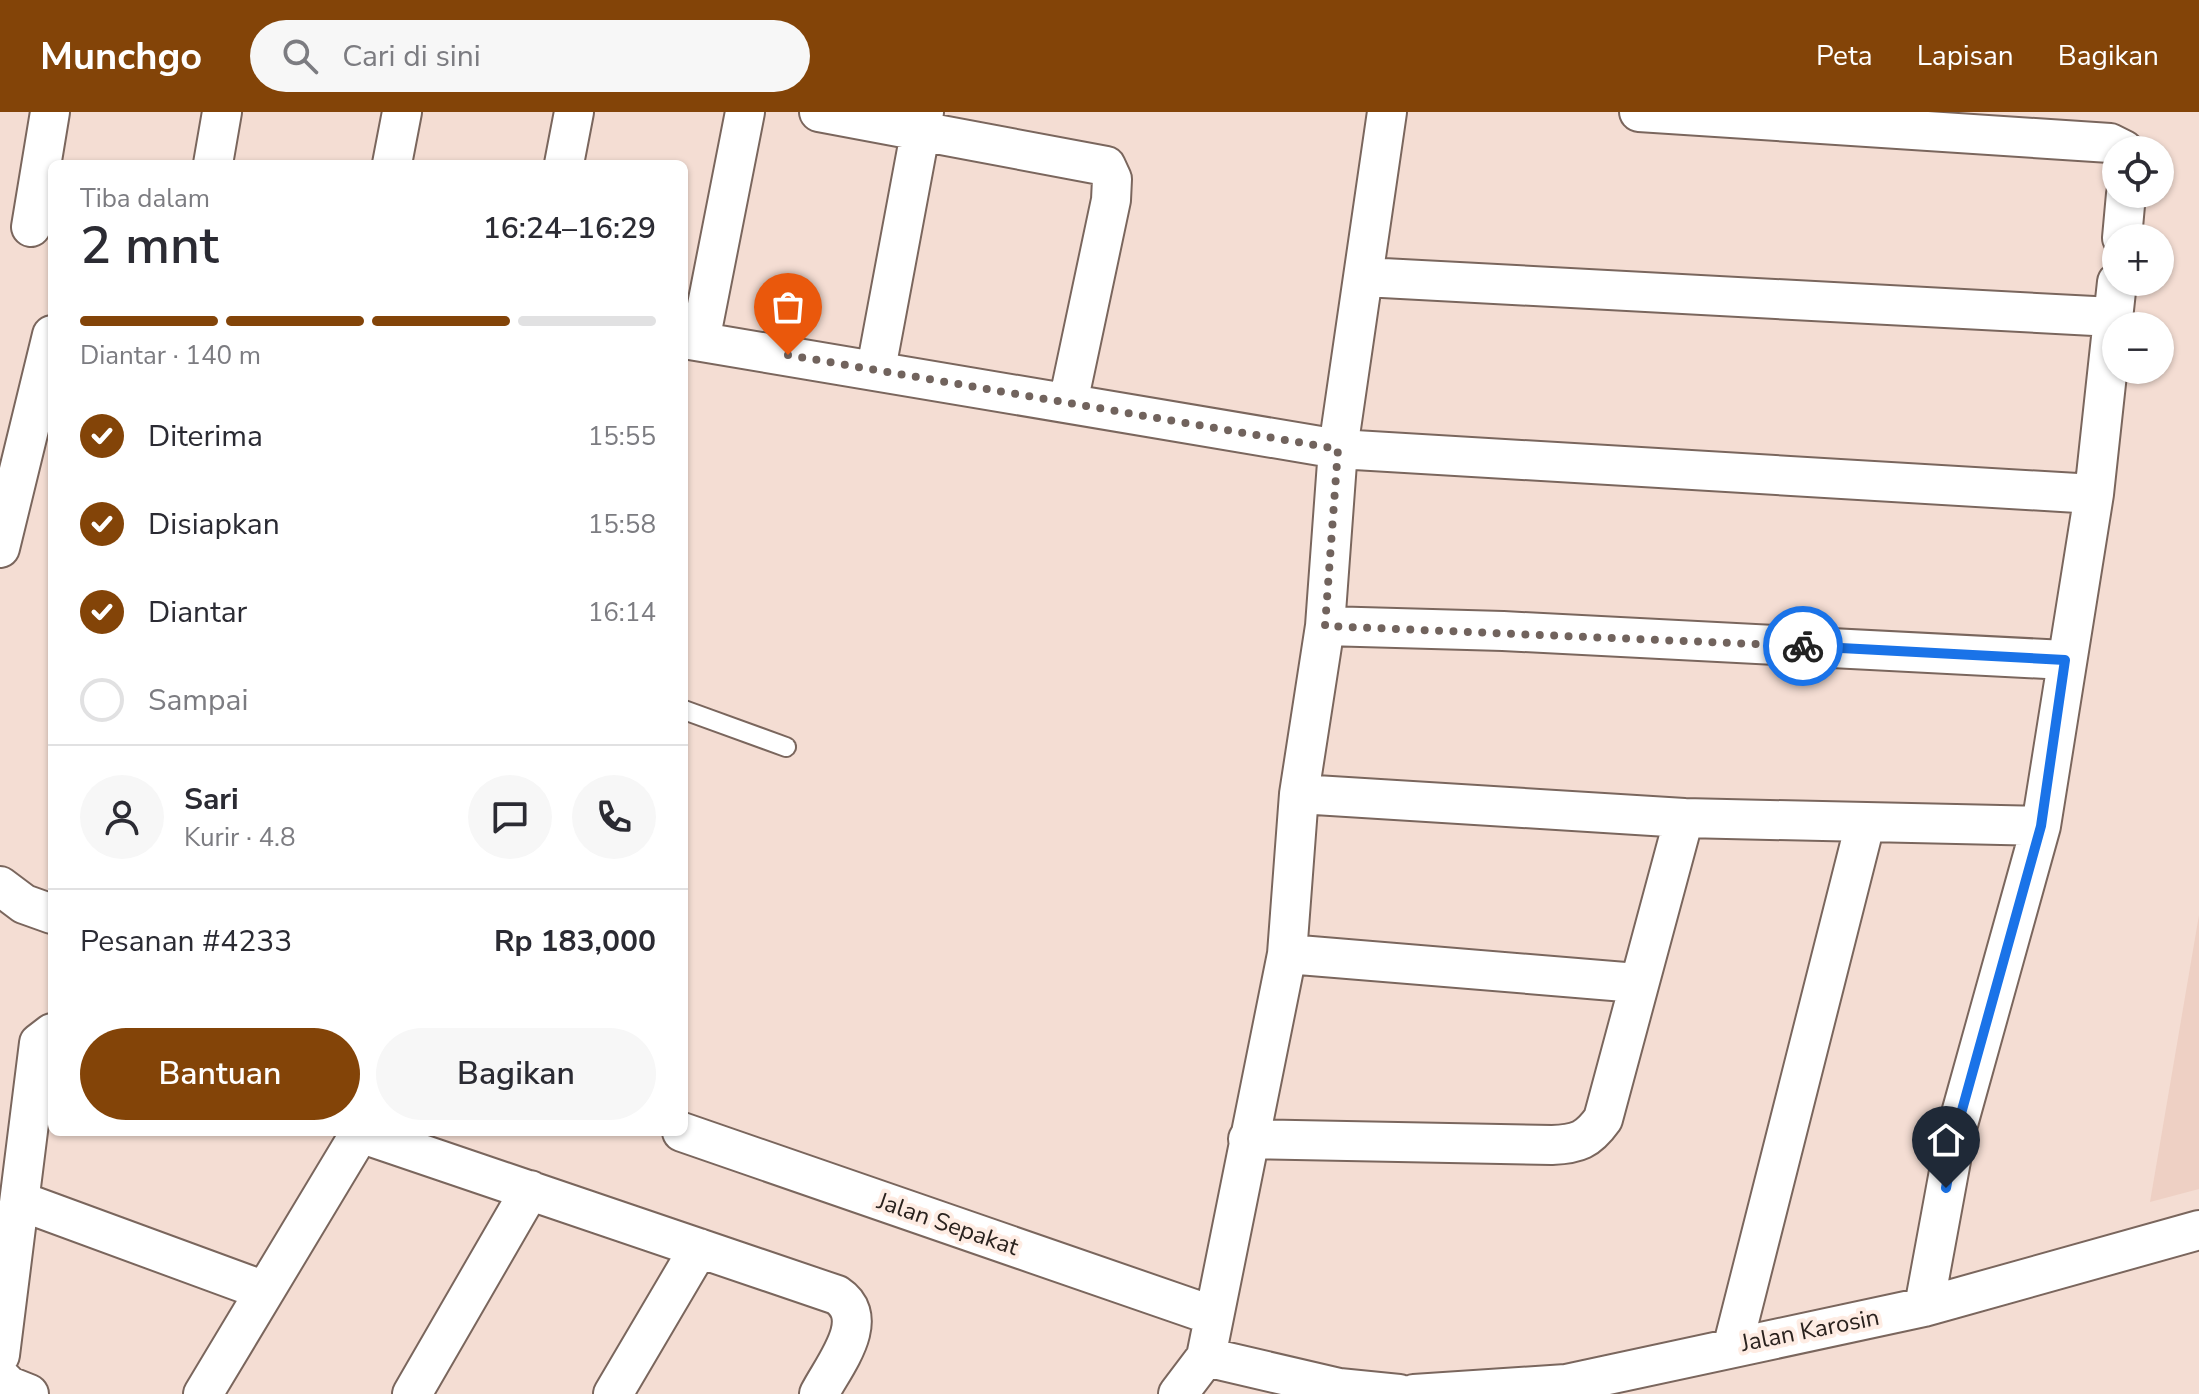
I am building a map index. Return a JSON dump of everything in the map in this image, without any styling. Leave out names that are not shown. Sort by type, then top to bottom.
[{"type":"street","points":[[28,227],[50,112]]},
{"type":"street","points":[[214,160],[222,112]]},
{"type":"street","points":[[393,160],[402,112]]},
{"type":"street","points":[[565,160],[574,112]]},
{"type":"street","points":[[745,112],[692,340],[1338,449],[2094,494]]},
{"type":"street","points":[[819,112],[922,121],[1106,166],[1112,179],[1111,200],[1068,403]]},
{"type":"street","points":[[1178,1394],[1206,1357],[1287,954],[1299,794],[1325,626],[1338,449],[1387,112]]},
{"type":"street","points":[[1639,112],[2102,142]]},
{"type":"street","points":[[876,369],[922,121]]},
{"type":"street","points":[[1364,277],[2115,299],[2094,494],[2065,660],[2041,826],[1957,1128],[1924,1307]]},
{"type":"street","points":[[0,548],[48,351]]},
{"type":"street","points":[[1325,626],[1518,632],[2065,660]]},
{"type":"street","points":[[1299,794],[1684,818],[2041,826]]},
{"type":"street","points":[[1248,1139],[1578,1144],[1591,1136],[1603,1119],[1637,983],[1684,818]]},
{"type":"street","points":[[1733,1345],[1865,824]]},
{"type":"street","points":[[0,886],[24,904],[48,913]]},
{"type":"street","points":[[1287,954],[1637,983]]},
{"type":"street","points":[[0,1355],[39,1043],[48,1036]]},
{"type":"street","name":"Jalan Sepakat","points":[[688,1134],[1214,1316]]},
{"type":"street","points":[[203,1394],[357,1136]]},
{"type":"street","points":[[371,1136],[837,1295],[848,1302],[855,1316],[851,1333],[819,1394]]},
{"type":"street","points":[[412,1394],[530,1190]]},
{"type":"street","points":[[20,1201],[265,1291]]},
{"type":"street","name":"Jalan Karosin","points":[[1414,1394],[1566,1384],[1733,1345],[1924,1307],[2199,1230]]},
{"type":"street","points":[[613,1394],[699,1248]]},
{"type":"street","points":[[1206,1357],[1339,1388],[1399,1394]]},
{"type":"street","points":[[0,1377],[9,1386],[29,1394]]},
{"type":"lane","points":[[688,711],[786,747]]},
{"type":"shaded area","points":[[2199,915],[2199,1189],[2150,1202]]},
{"type":"way so far","points":[[788,355],[1338,449],[1325,626],[1503,631],[1803,646]]},
{"type":"route","points":[[1803,646],[2065,660],[2041,826],[1957,1128],[1946,1188]]}]
